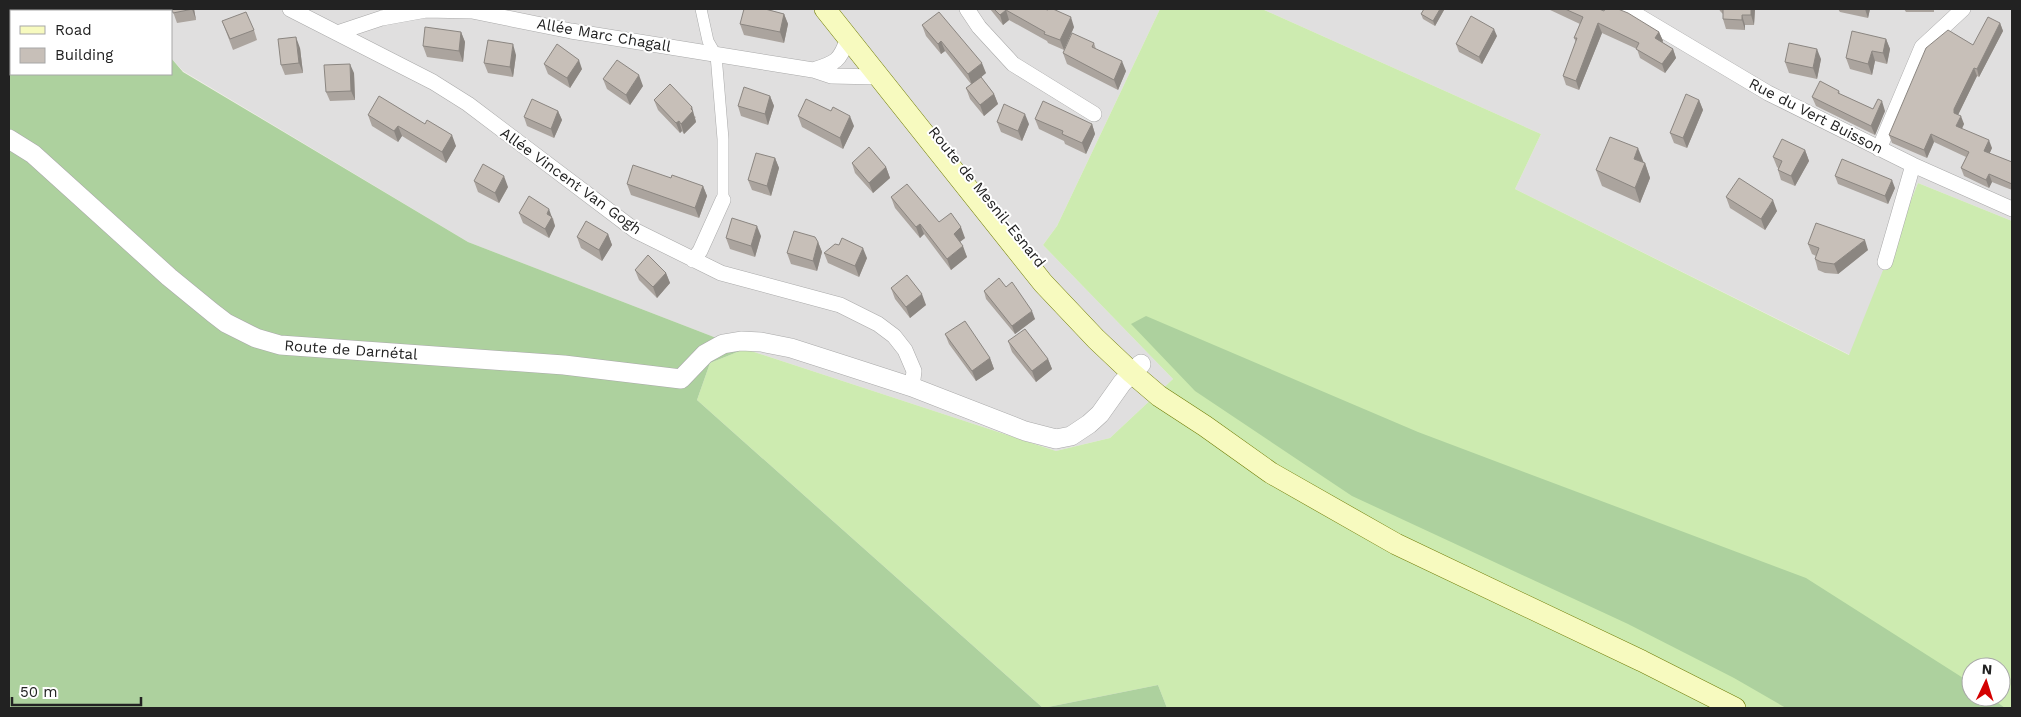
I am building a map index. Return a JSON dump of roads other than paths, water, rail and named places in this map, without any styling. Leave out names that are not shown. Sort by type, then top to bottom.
[{"type":"main road","name":"Route de Mesnil-Esnard","points":[[825,9],[1043,283],[1096,339],[1137,369]]},
{"type":"main road","name":"Route de Mesnil-Esnard","points":[[837,9],[1051,278],[1137,369]]},
{"type":"main road","points":[[1137,369],[1205,426],[1272,473],[1396,544],[1642,661],[1735,708]]},
{"type":"street","name":"Allée Vincent Van Gogh","points":[[290,9],[433,82],[468,104],[592,200],[636,231],[721,273],[840,305],[878,324],[894,336],[906,350],[914,371],[912,388]]},
{"type":"street","points":[[693,260],[700,251],[723,200],[722,139],[716,55],[708,41],[701,9]]},
{"type":"street","points":[[967,9],[979,26],[1013,64],[1094,114]]},
{"type":"street","name":"Rue du Vert Buisson","points":[[1627,9],[1768,93],[1879,149],[2012,209]]},
{"type":"street","points":[[1879,149],[1922,47],[1963,9]]},
{"type":"street","name":"Allée Marc Chagall","points":[[337,33],[382,18],[426,10],[472,12],[571,31],[813,70],[831,76],[878,77]]},
{"type":"street","points":[[813,70],[831,65],[838,60],[843,54],[848,38]]},
{"type":"street","name":"Route de Darnétal","points":[[9,139],[34,154],[169,277],[226,323],[256,338],[272,343],[310,348],[564,364],[681,379],[697,361],[715,348],[732,342],[750,341],[791,348],[912,388]]},
{"type":"street","points":[[1885,262],[1913,165]]},
{"type":"street","points":[[912,388],[1025,431],[1056,439],[1071,436],[1089,424],[1100,414],[1122,383],[1137,369]]}]
